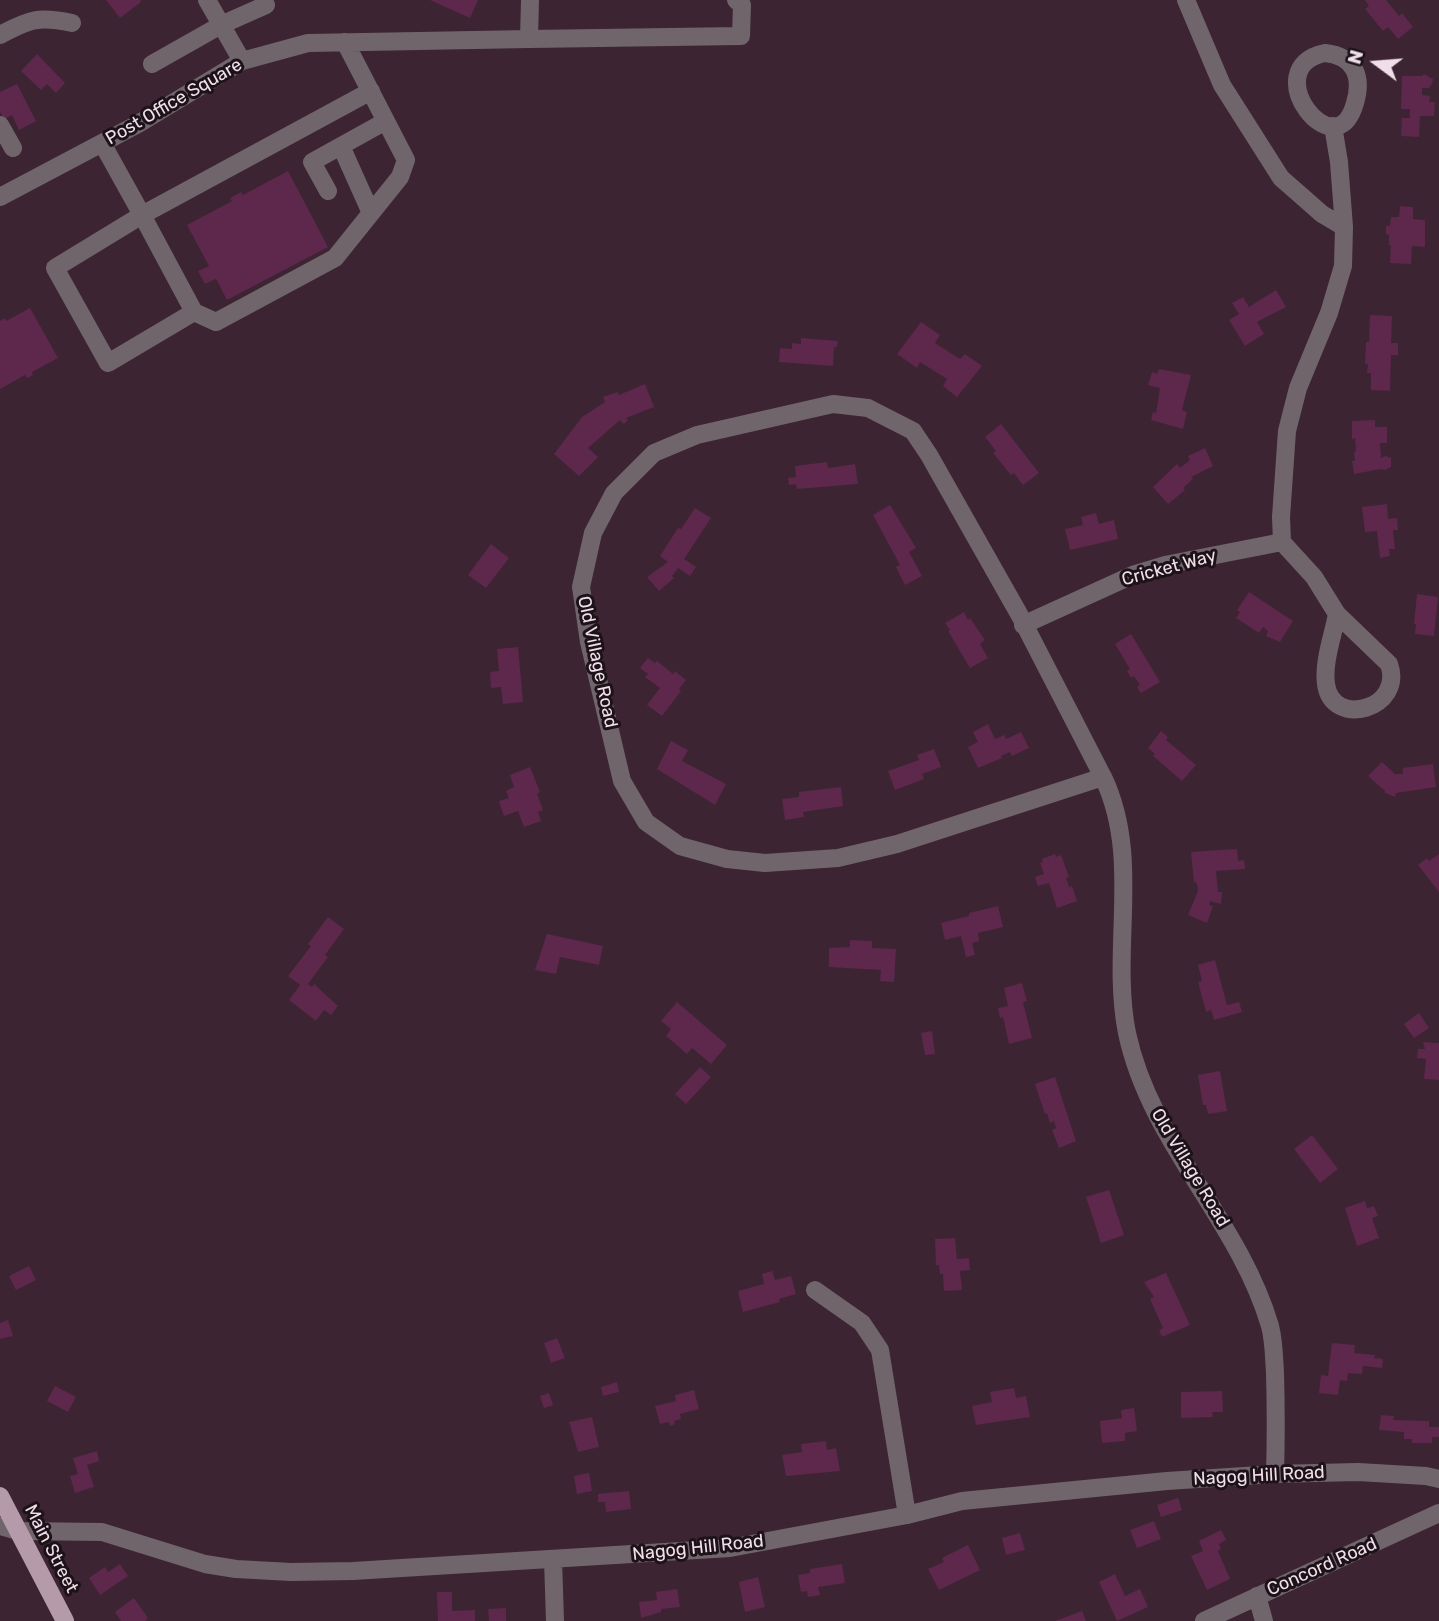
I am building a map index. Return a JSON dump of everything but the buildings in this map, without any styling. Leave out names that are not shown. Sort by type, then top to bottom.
[{"type":"main road","name":"Main Street","points":[[0,1496],[65,1621]]},
{"type":"street","points":[[207,0],[242,61]]},
{"type":"street","points":[[529,39],[530,0]]},
{"type":"street","name":"Post Office Square","points":[[0,197],[138,124],[242,61],[308,43],[741,36],[742,5],[736,0]]},
{"type":"street","points":[[1186,0],[1222,85],[1281,178],[1322,214],[1344,227]]},
{"type":"street","points":[[152,64],[221,25],[266,5]]},
{"type":"street","points":[[0,35],[22,23],[45,18],[72,23]]},
{"type":"street","points":[[102,144],[194,312],[216,322],[335,258],[400,177],[405,160],[371,91],[352,42]]},
{"type":"street","points":[[194,312],[108,363],[55,268],[142,215],[371,91]]},
{"type":"street","points":[[328,191],[312,162],[386,121]]},
{"type":"street","points":[[0,125],[13,148]]},
{"type":"street","points":[[1333,126],[1339,162],[1344,255],[1338,289],[1300,380],[1287,430],[1281,517],[1282,542],[1314,578],[1338,614],[1379,653],[1391,670],[1391,687],[1385,695],[1363,709],[1350,709],[1339,705],[1326,688],[1326,666],[1338,614]]},
{"type":"street","points":[[341,146],[371,213]]},
{"type":"street","name":"Old Village Road","points":[[1103,777],[897,844],[838,858],[765,863],[727,859],[680,846],[646,822],[622,781],[589,642],[581,587],[593,533],[614,493],[654,453],[697,435],[833,404],[868,408],[913,431],[965,516],[1069,707],[1103,777],[1113,803],[1124,856],[1121,967],[1122,1000],[1128,1034],[1136,1067],[1153,1107],[1174,1147],[1245,1262],[1262,1303],[1274,1353],[1277,1408],[1275,1474]]},
{"type":"street","name":"Cricket Way","points":[[1023,625],[1145,571],[1282,542]]},
{"type":"street","points":[[816,1290],[862,1323],[880,1350],[907,1515]]},
{"type":"street","name":"Nagog Hill Road","points":[[0,1526],[18,1531],[102,1532],[205,1564],[236,1569],[354,1571],[730,1548],[907,1515],[962,1501],[1062,1489],[1275,1474],[1358,1472],[1439,1479]]},
{"type":"street","name":"Concord Road","points":[[1211,1620],[1257,1595],[1439,1513]]},
{"type":"street","points":[[553,1559],[555,1621]]},
{"type":"street","points":[[1257,1595],[1264,1621]]}]
